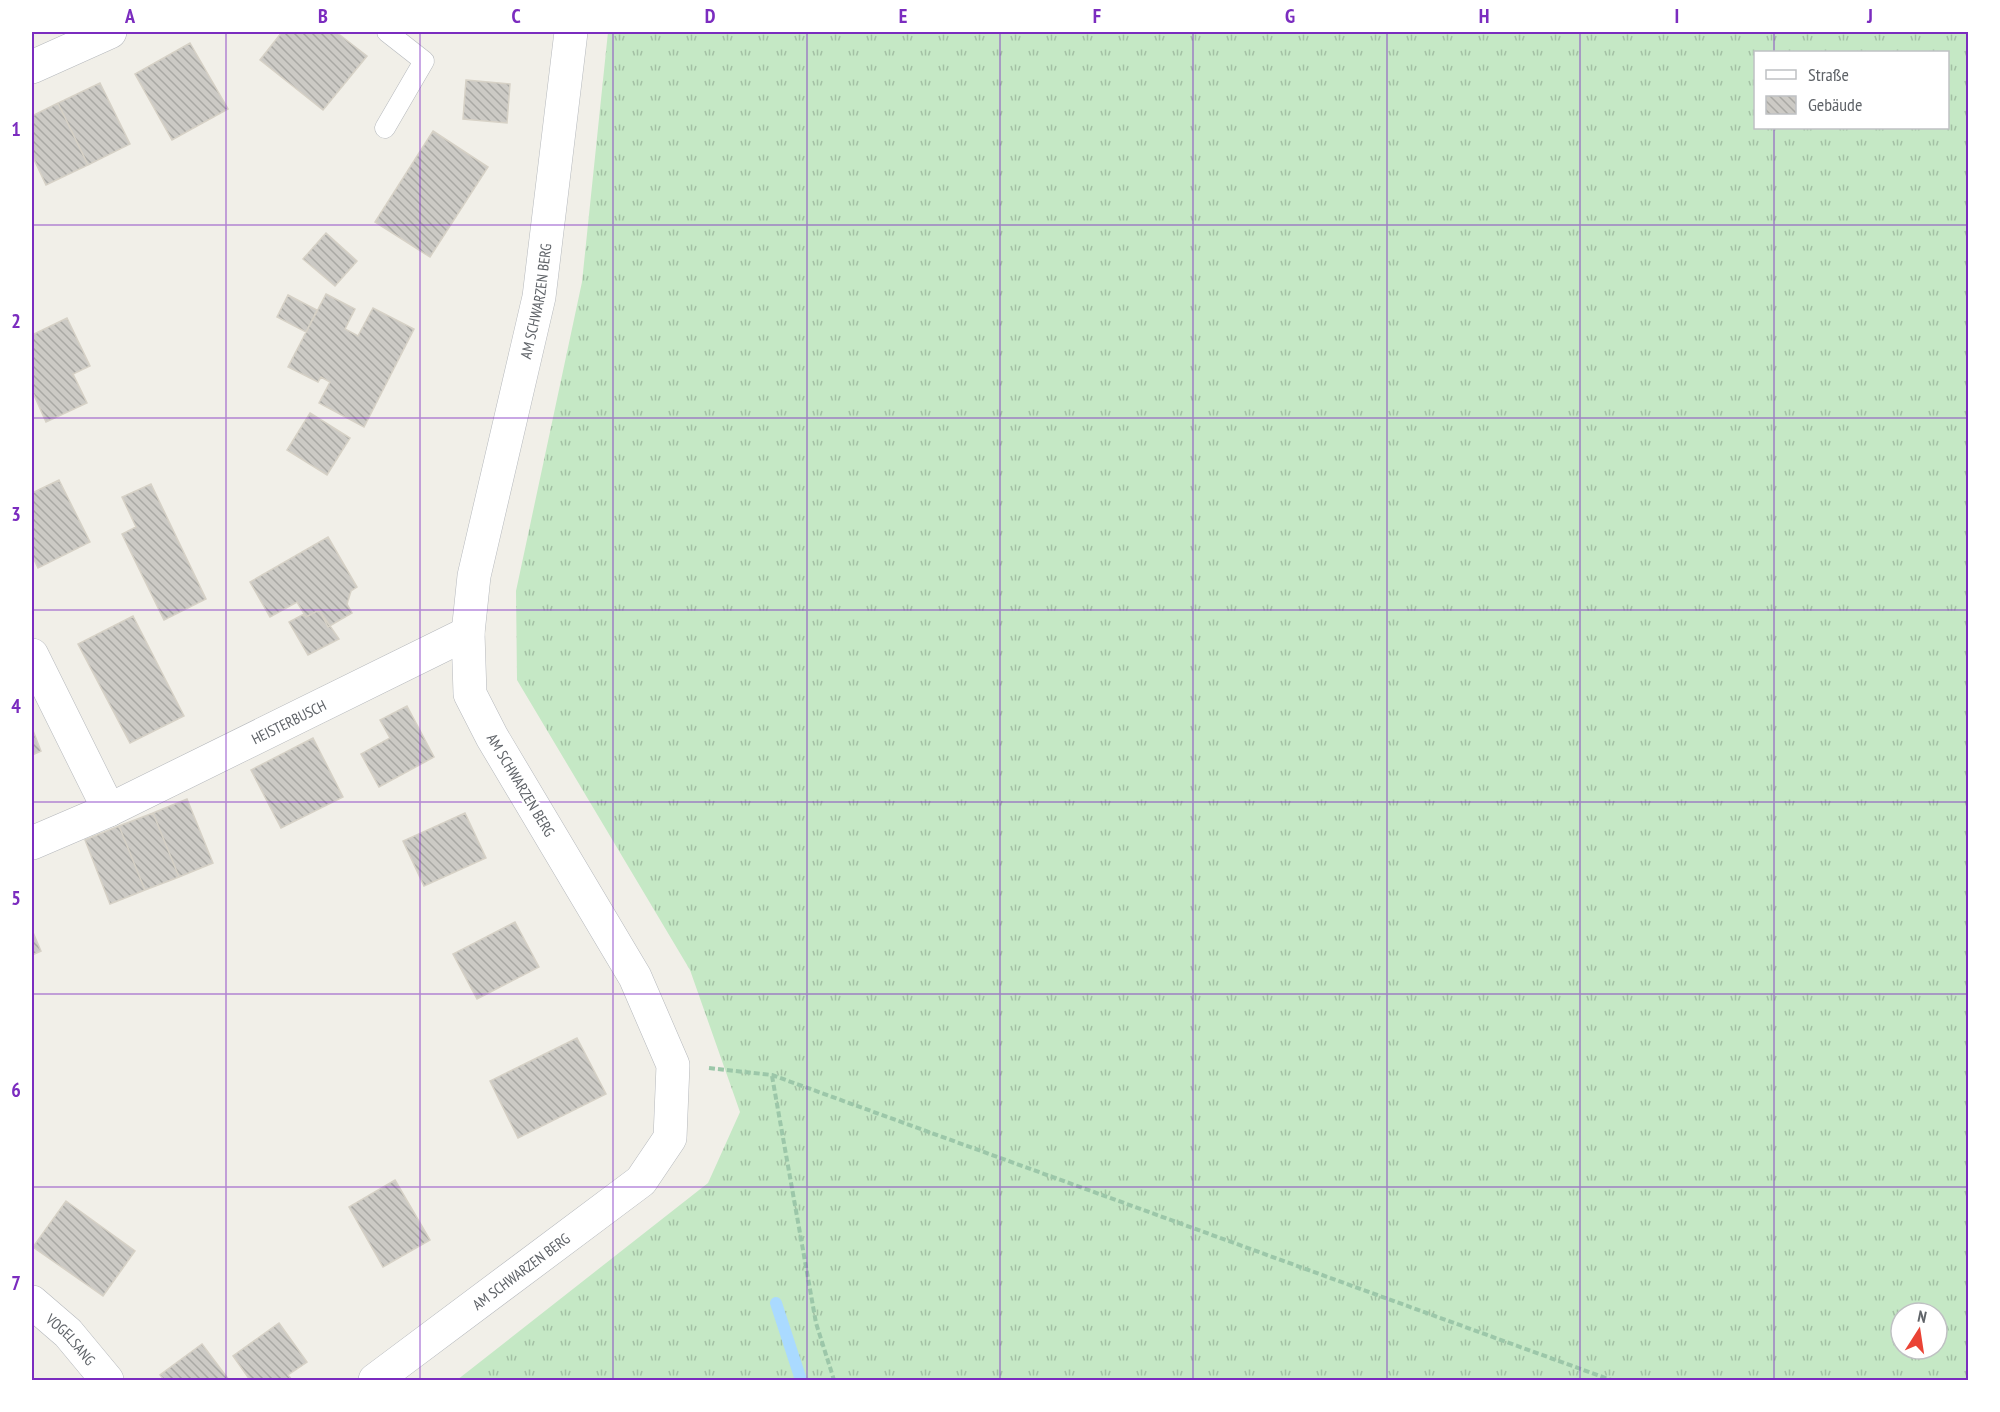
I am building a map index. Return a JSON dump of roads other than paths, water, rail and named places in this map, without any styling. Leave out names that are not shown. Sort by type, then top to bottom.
[{"type":"street","points":[[32,67],[110,32]]},
{"type":"street","name":"AM SCHWARZEN BERG","points":[[375,1380],[641,1181],[670,1138],[673,1065],[635,977],[492,737],[470,694],[468,633],[474,576],[539,297],[571,32]]},
{"type":"street","name":"HEISTERBUSCH","points":[[32,843],[109,810],[468,633]]},
{"type":"street","points":[[32,655],[109,810]]},
{"type":"street","name":"VOGELSANG","points":[[32,1302],[68,1333],[107,1380]]},
{"type":"lane","points":[[385,128],[424,61],[387,32]]},
{"type":"waterway","points":[[776,1303],[801,1380]]}]
